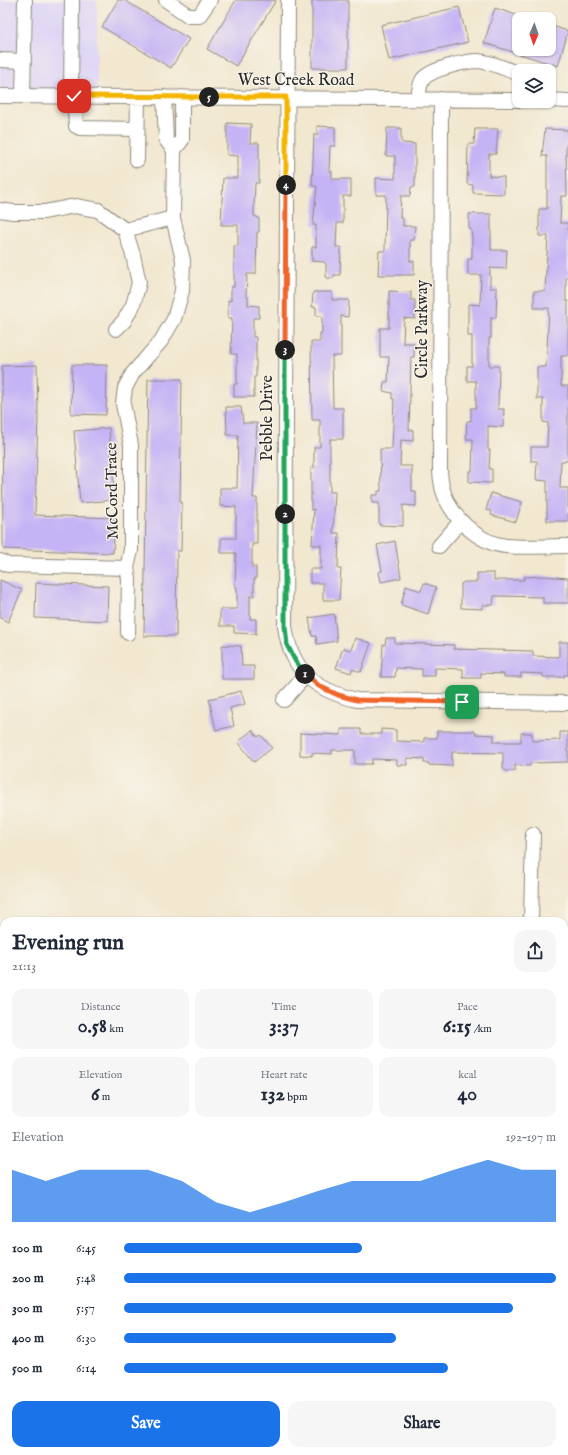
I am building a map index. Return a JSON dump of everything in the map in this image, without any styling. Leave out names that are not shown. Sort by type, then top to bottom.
[{"type":"street","points":[[23,96],[25,0]]},
{"type":"street","points":[[72,0],[73,96],[74,120],[76,126],[80,128],[137,129]]},
{"type":"street","points":[[166,0],[189,16],[199,16],[210,0]]},
{"type":"street","name":"Pebble Drive","points":[[288,0],[286,97],[285,626],[287,645],[296,662],[306,675],[319,686],[338,695],[357,700],[568,703]]},
{"type":"street","points":[[0,60],[24,61]]},
{"type":"street","points":[[418,99],[420,85],[424,77],[456,64],[478,61],[512,71]]},
{"type":"street","name":"West Creek Road","points":[[0,96],[512,100]]},
{"type":"street","points":[[137,160],[138,97]]},
{"type":"street","name":"McCord Trace","points":[[164,97],[166,140],[174,150]]},
{"type":"street","name":"McCord Trace","points":[[128,633],[129,579],[126,568],[131,550],[131,445],[123,404],[125,388],[133,373],[161,341],[174,319],[182,291],[183,260],[173,218],[174,150],[182,140],[182,97]]},
{"type":"street","name":"Circle Parkway","points":[[441,99],[440,469],[442,488],[449,505],[461,521],[473,532],[496,544],[506,546],[568,546]]},
{"type":"street","points":[[556,100],[568,100]]},
{"type":"street","points":[[0,210],[13,212],[44,212],[75,206],[98,210],[125,230],[133,255],[139,282],[133,305],[124,321],[116,329]]},
{"type":"street","points":[[125,230],[173,218]]},
{"type":"street","points":[[439,546],[461,521]]},
{"type":"street","points":[[0,561],[8,564],[126,568]]},
{"type":"street","points":[[284,700],[306,675]]},
{"type":"street","points":[[531,917],[533,834]]},
{"type":"shaded area","points":[[0,0],[97,0],[97,91],[0,90]]},
{"type":"building","points":[[118,0],[124,0],[189,39],[171,68],[102,27]]},
{"type":"building","points":[[236,0],[276,0],[236,66],[207,49]]},
{"type":"building","points":[[312,0],[348,0],[348,68],[312,68]]},
{"type":"building","points":[[459,7],[468,42],[389,60],[381,25]]},
{"type":"building","points":[[495,8],[512,14],[512,52],[484,43]]},
{"type":"building","points":[[556,27],[568,31],[558,66],[556,64],[526,56],[556,56]]},
{"type":"building","points":[[227,123],[251,124],[250,143],[259,143],[259,183],[255,183],[254,208],[254,216],[259,218],[259,232],[257,232],[256,274],[247,274],[246,296],[248,297],[248,305],[259,306],[259,318],[253,318],[253,337],[256,337],[256,377],[254,377],[254,397],[234,397],[234,384],[237,384],[237,354],[231,354],[232,318],[228,318],[228,300],[231,301],[231,287],[234,287],[234,246],[238,246],[238,225],[221,225],[223,178],[238,178],[238,156],[227,155]]},
{"type":"building","points":[[317,126],[335,127],[335,146],[330,146],[329,171],[332,171],[332,179],[351,179],[351,196],[343,196],[343,223],[337,223],[336,247],[341,247],[340,275],[334,275],[334,278],[326,278],[326,264],[324,262],[312,261],[312,247],[316,247],[316,225],[313,225],[317,186],[312,186],[314,134],[317,135]]},
{"type":"building","points":[[387,128],[401,128],[401,141],[403,143],[415,144],[415,187],[411,187],[410,196],[401,196],[400,218],[403,218],[403,226],[415,226],[414,240],[410,240],[410,261],[414,261],[414,275],[378,275],[379,251],[385,251],[386,195],[376,195],[376,178],[395,179],[395,156],[386,156]]},
{"type":"building","points":[[475,129],[498,129],[496,154],[489,154],[489,176],[504,177],[504,194],[473,193],[473,185],[467,184],[468,144],[474,144]]},
{"type":"building","points":[[545,129],[568,130],[568,145],[566,145],[567,196],[561,196],[560,223],[568,223],[568,278],[566,277],[566,301],[568,301],[568,356],[561,356],[561,386],[568,386],[568,461],[561,461],[560,488],[568,488],[568,521],[547,521],[547,481],[536,480],[537,461],[531,461],[531,447],[547,447],[548,423],[543,422],[543,399],[537,399],[537,367],[546,367],[549,308],[534,308],[534,291],[545,291],[548,236],[539,236],[539,209],[547,209],[547,156],[542,156]]},
{"type":"building","points":[[469,214],[491,214],[491,250],[507,250],[506,269],[490,268],[490,288],[497,288],[496,318],[491,318],[489,366],[499,366],[498,409],[504,409],[503,427],[488,426],[488,450],[490,450],[489,469],[492,469],[492,483],[469,482],[469,471],[472,471],[473,439],[466,439],[467,421],[471,421],[471,408],[476,408],[476,381],[467,381],[467,366],[472,366],[472,336],[468,336],[468,304],[480,305],[481,275],[468,275],[468,259],[472,259],[472,238],[471,229],[469,229]]},
{"type":"building","points":[[389,291],[411,292],[411,300],[415,300],[415,319],[404,318],[403,343],[414,343],[414,357],[411,357],[409,430],[413,430],[413,441],[401,440],[400,466],[412,466],[412,491],[416,491],[416,506],[403,505],[403,526],[379,525],[379,503],[372,503],[372,495],[378,495],[378,491],[381,491],[380,449],[392,449],[394,399],[392,399],[392,393],[383,391],[384,382],[388,382],[389,357],[380,357],[380,328],[389,328]]},
{"type":"building","points":[[313,292],[332,292],[332,300],[349,300],[348,317],[341,316],[341,356],[332,356],[333,408],[343,408],[343,439],[330,439],[330,492],[335,492],[333,533],[339,533],[338,569],[341,569],[339,600],[323,600],[323,583],[310,583],[310,569],[321,569],[321,545],[312,545],[314,509],[311,510],[311,467],[314,468],[314,447],[320,447],[320,420],[312,420],[311,342],[320,342],[320,333],[322,333],[322,316],[316,316],[316,307],[312,307]]},
{"type":"building","points":[[37,365],[38,416],[35,515],[115,518],[113,553],[3,549],[2,366]]},
{"type":"building","points":[[72,365],[107,365],[106,415],[71,414]]},
{"type":"building","points":[[148,379],[182,379],[180,503],[182,503],[181,551],[177,551],[176,636],[144,636]]},
{"type":"building","points":[[226,407],[241,407],[243,423],[257,423],[253,498],[257,498],[257,544],[252,544],[252,567],[256,567],[256,579],[254,579],[254,596],[250,596],[250,619],[256,619],[256,634],[234,633],[234,626],[220,626],[220,609],[237,609],[237,587],[235,587],[236,553],[221,553],[221,538],[236,538],[236,507],[220,506],[220,488],[237,488],[238,435],[227,435]]},
{"type":"building","points":[[109,428],[115,500],[80,503],[74,431]]},
{"type":"building","points":[[491,493],[522,502],[516,522],[491,515],[492,511],[486,510]]},
{"type":"building","points":[[395,541],[401,578],[381,582],[379,572],[382,571],[377,545]]},
{"type":"building","points":[[477,573],[494,573],[494,580],[524,580],[524,577],[543,576],[568,578],[568,603],[543,603],[543,597],[494,596],[493,605],[482,605],[482,609],[461,608],[461,584],[464,582],[477,582]]},
{"type":"building","points":[[0,580],[22,590],[8,622],[0,618]]},
{"type":"building","points":[[36,583],[108,586],[107,621],[35,618]]},
{"type":"building","points":[[424,583],[436,587],[428,614],[401,605],[406,586],[421,591]]},
{"type":"building","points":[[334,614],[337,641],[317,644],[316,636],[312,636],[309,618]]},
{"type":"building","points":[[355,638],[371,643],[361,672],[352,669],[351,673],[336,668],[343,648],[351,650]]},
{"type":"building","points":[[386,638],[395,638],[395,643],[454,645],[454,649],[533,651],[533,656],[559,657],[559,642],[568,642],[568,675],[564,675],[564,677],[543,677],[543,674],[521,673],[521,677],[504,677],[504,674],[481,673],[481,678],[463,678],[463,669],[435,668],[435,676],[422,676],[422,669],[396,668],[395,677],[381,677],[383,644],[385,645]]},
{"type":"building","points":[[222,645],[241,646],[242,666],[254,666],[254,679],[222,679]]},
{"type":"building","points":[[241,691],[245,704],[230,708],[234,726],[216,730],[209,699]]},
{"type":"building","points":[[341,729],[361,729],[361,734],[381,734],[381,729],[396,730],[396,741],[424,742],[424,738],[437,738],[437,731],[475,731],[475,734],[494,735],[494,742],[521,742],[521,733],[532,733],[532,741],[560,740],[560,732],[568,732],[568,762],[530,763],[530,766],[515,765],[515,771],[506,771],[503,768],[503,753],[452,752],[452,766],[429,765],[429,763],[424,763],[424,759],[407,758],[407,765],[397,765],[397,760],[372,759],[372,764],[355,764],[355,750],[332,750],[332,754],[312,753],[312,756],[300,755],[300,733],[341,735]]},
{"type":"building","points":[[252,730],[258,737],[261,735],[272,748],[254,762],[238,742]]},
{"type":"route","points":[[74,96],[286,97],[285,626],[287,645],[296,662],[306,675],[319,686],[338,695],[357,700],[462,702]]}]
